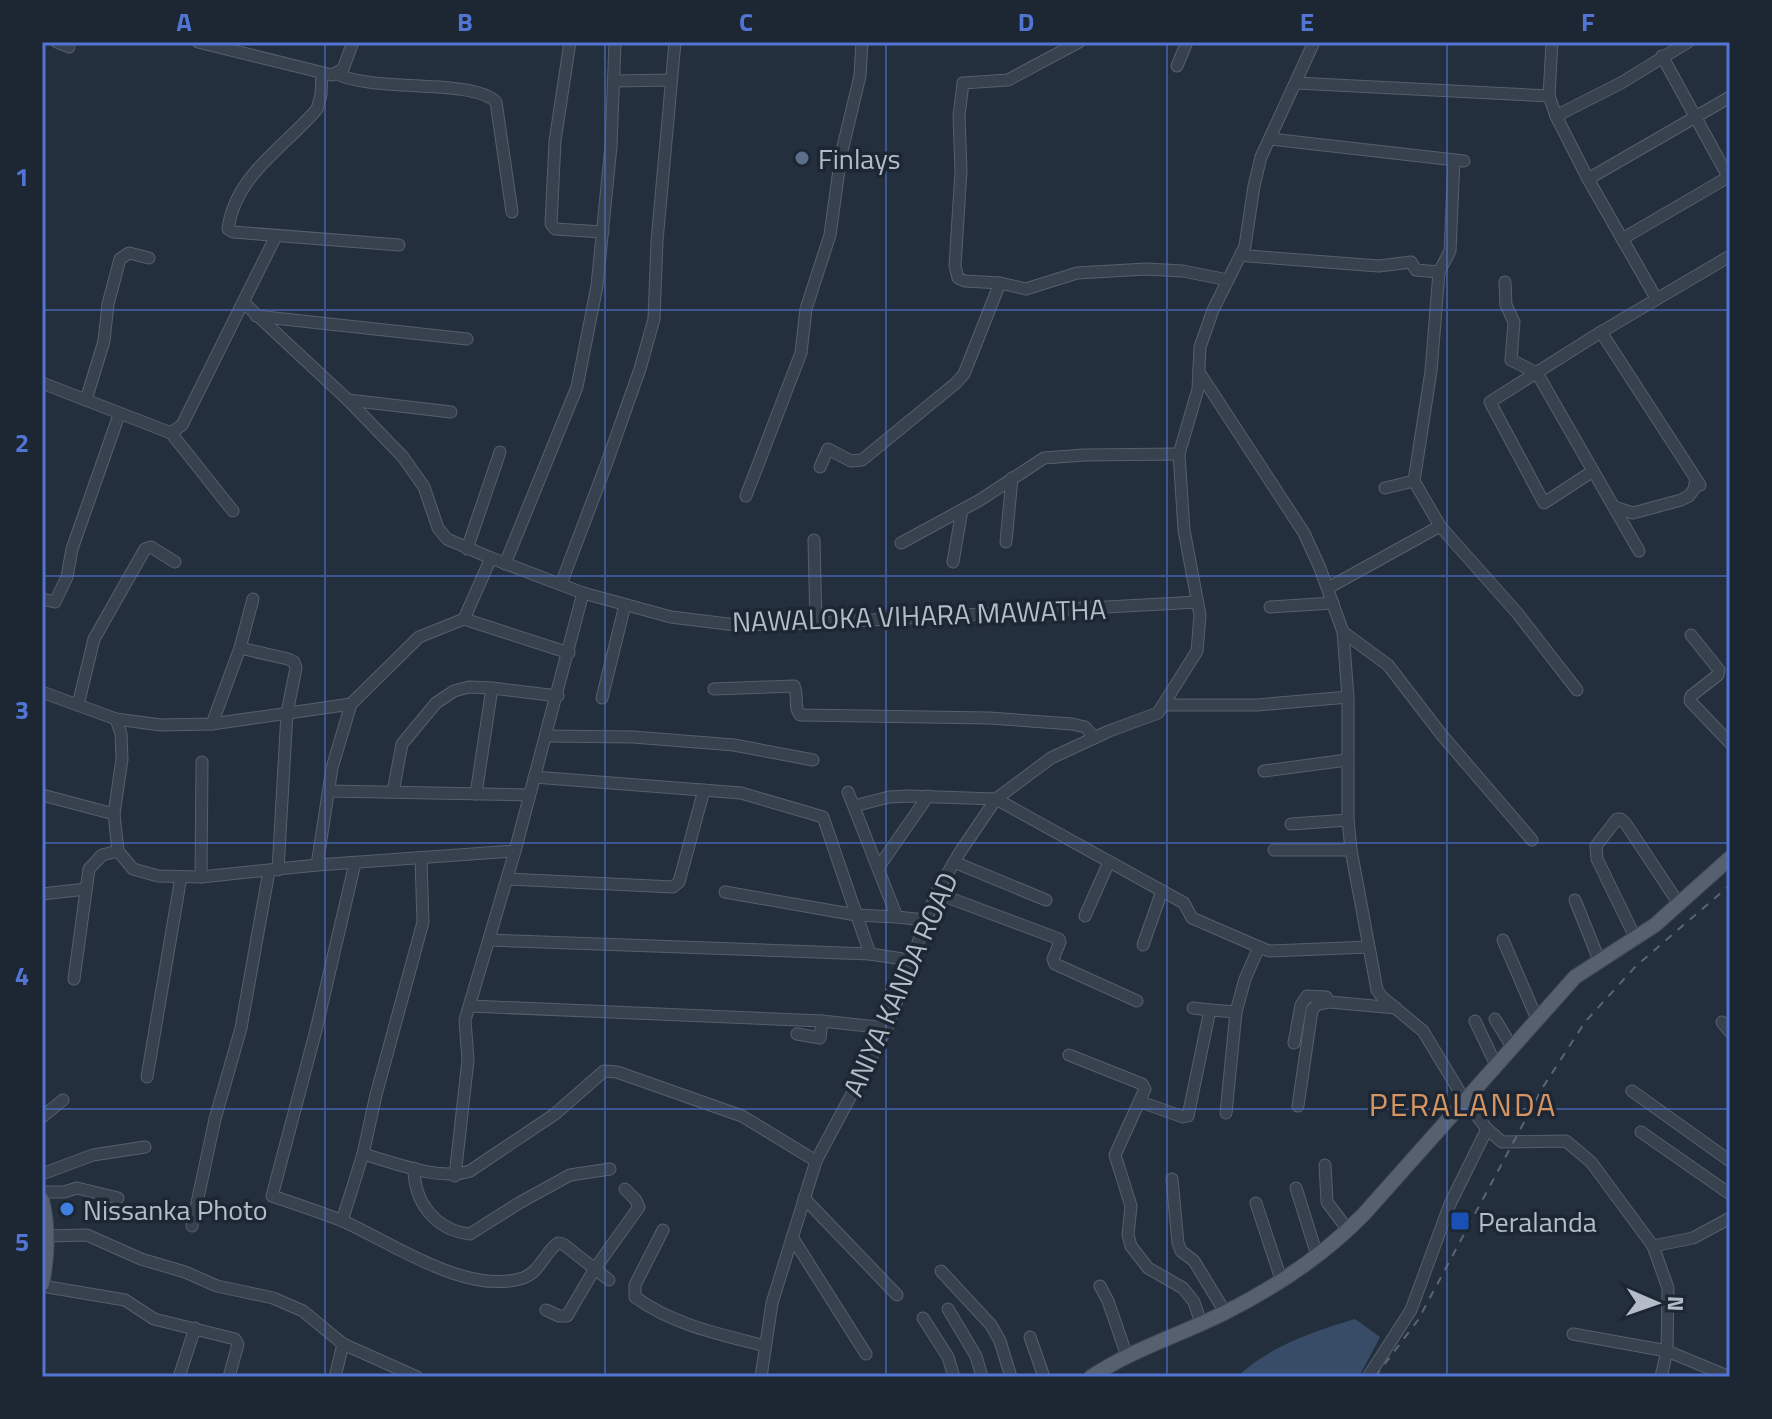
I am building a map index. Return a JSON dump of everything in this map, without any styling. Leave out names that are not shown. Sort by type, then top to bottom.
[{"type":"main road","points":[[1091,1377],[1127,1356],[1225,1312],[1317,1255],[1348,1230],[1575,977],[1636,939],[1730,858]]},
{"type":"main road","points":[[42,1200],[48,1236],[42,1285]]},
{"type":"street","points":[[57,42],[69,47]]},
{"type":"street","points":[[198,42],[337,74],[371,85],[448,87],[491,96],[496,102],[512,212]]},
{"type":"street","points":[[337,74],[343,69],[353,42]]},
{"type":"street","points":[[570,42],[558,107],[551,224],[555,229],[603,232]]},
{"type":"street","points":[[505,564],[577,387],[597,286],[603,232],[611,146],[615,42]]},
{"type":"street","points":[[561,584],[640,369],[654,319],[657,241],[675,42]]},
{"type":"street","points":[[746,496],[801,353],[810,295],[830,235],[841,155],[860,76],[862,42]]},
{"type":"street","points":[[1079,42],[1008,80],[963,83],[959,116],[961,171],[955,266],[958,278],[1026,289],[1077,273],[1146,269],[1183,271],[1228,280]]},
{"type":"street","points":[[1177,66],[1187,42]]},
{"type":"street","points":[[901,543],[962,510],[1044,458],[1179,454],[1194,405],[1200,347],[1213,310],[1245,246],[1261,157],[1314,42]]},
{"type":"street","points":[[1552,42],[1549,96],[1556,116],[1656,298]]},
{"type":"street","points":[[1556,116],[1621,83],[1688,42]]},
{"type":"street","points":[[1622,239],[1729,178],[1662,56]]},
{"type":"street","points":[[322,73],[317,109],[247,181],[230,216],[228,229],[233,232],[399,245]]},
{"type":"street","points":[[614,81],[671,80]]},
{"type":"street","points":[[1296,83],[1549,96]]},
{"type":"street","points":[[1588,179],[1730,97]]},
{"type":"street","points":[[1270,139],[1459,161],[1450,251],[1439,272],[1431,371],[1414,481],[1440,526],[1518,614],[1577,690]]},
{"type":"street","points":[[171,433],[182,425],[276,236]]},
{"type":"street","points":[[1242,252],[1248,256],[1379,266],[1411,262],[1416,270],[1439,272]]},
{"type":"street","points":[[86,400],[104,341],[108,304],[120,259],[129,253],[149,258]]},
{"type":"street","points":[[1593,471],[1544,503],[1490,402],[1656,298],[1730,256]]},
{"type":"street","points":[[1505,282],[1506,305],[1514,322],[1511,360],[1537,373],[1639,551]]},
{"type":"street","points":[[820,467],[828,449],[851,461],[862,460],[956,383],[964,374],[1000,283]]},
{"type":"street","name":"NAWALOKA VIHARA MAWATHA","points":[[244,303],[348,400],[403,457],[424,487],[438,528],[447,539],[583,593],[671,617],[736,625],[1198,602]]},
{"type":"street","points":[[256,316],[467,339]]},
{"type":"street","points":[[1601,332],[1698,482],[1689,496],[1681,500],[1633,513],[1614,507]]},
{"type":"street","points":[[1199,371],[1286,500],[1328,588],[1343,632],[1348,697],[1348,820],[1377,990],[1423,1031],[1464,1099],[1487,1129],[1502,1142],[1566,1141],[1591,1162],[1653,1246],[1668,1288],[1667,1351],[1661,1377]]},
{"type":"street","points":[[42,383],[171,433],[233,511]]},
{"type":"street","points":[[348,400],[451,412]]},
{"type":"street","points":[[42,599],[55,602],[67,577],[72,549],[119,415]]},
{"type":"street","points":[[467,549],[500,452]]},
{"type":"street","name":"ANIYA KANDA ROAD","points":[[761,1377],[772,1303],[816,1161],[887,1028],[925,920],[954,862],[996,799],[1051,758],[1158,713],[1197,651],[1200,615],[1184,530],[1179,454]]},
{"type":"street","points":[[1006,542],[1012,478]]},
{"type":"street","points":[[1385,488],[1414,481]]},
{"type":"street","points":[[953,562],[962,510]]},
{"type":"street","points":[[1328,588],[1440,526]]},
{"type":"street","points":[[814,540],[816,623]]},
{"type":"street","points":[[78,705],[94,639],[145,549],[151,547],[175,562]]},
{"type":"street","points":[[464,619],[491,558]]},
{"type":"street","points":[[455,1176],[468,1060],[465,1020],[508,879],[583,593]]},
{"type":"street","points":[[212,724],[240,648],[253,599]]},
{"type":"street","points":[[1270,607],[1333,603]]},
{"type":"street","points":[[602,698],[625,605]]},
{"type":"street","points":[[317,865],[332,768],[351,704],[419,637],[464,619],[569,653]]},
{"type":"street","points":[[1343,632],[1388,665],[1441,734],[1532,840]]},
{"type":"street","points":[[1691,635],[1719,670],[1718,675],[1691,696],[1690,701],[1730,743]]},
{"type":"street","points":[[192,1226],[215,1119],[241,1028],[274,871],[287,713],[296,668],[294,662],[240,648]]},
{"type":"street","points":[[714,689],[794,686],[796,709],[800,715],[989,718],[1044,722],[1085,727],[1095,738]]},
{"type":"street","points":[[393,792],[402,744],[436,703],[454,691],[469,687],[492,688],[558,696]]},
{"type":"street","points":[[476,794],[492,688]]},
{"type":"street","points":[[42,692],[116,719],[161,725],[212,724],[351,704]]},
{"type":"street","points":[[1163,705],[1257,705],[1348,697]]},
{"type":"street","points":[[116,719],[121,734],[122,759],[114,814],[118,851],[133,869],[158,876],[201,877],[515,851]]},
{"type":"street","points":[[547,736],[633,737],[734,745],[813,760]]},
{"type":"street","points":[[1264,771],[1347,760]]},
{"type":"street","points":[[201,877],[202,762]]},
{"type":"street","points":[[534,777],[741,793],[823,817],[870,954]]},
{"type":"street","points":[[508,879],[673,887],[679,882],[704,790]]},
{"type":"street","points":[[329,791],[529,795]]},
{"type":"street","points":[[848,792],[897,917]]},
{"type":"street","points":[[42,795],[114,814]]},
{"type":"street","points":[[878,868],[928,796]]},
{"type":"street","points":[[854,806],[889,797],[996,799],[1184,903],[1192,918],[1269,951],[1369,947]]},
{"type":"street","points":[[1636,939],[1597,859],[1596,846],[1617,819],[1626,824],[1679,904]]},
{"type":"street","points":[[1291,824],[1348,820]]},
{"type":"street","points":[[1274,850],[1351,850]]},
{"type":"street","points":[[74,979],[89,869],[102,855],[118,851]]},
{"type":"street","points":[[342,1221],[363,1154],[423,922],[421,859]]},
{"type":"street","points":[[954,862],[1046,900]]},
{"type":"street","points":[[1085,916],[1109,862]]},
{"type":"street","points":[[355,863],[316,1030],[272,1196],[342,1221],[445,1271],[468,1277],[507,1281],[521,1278],[539,1267],[558,1243],[609,1280]]},
{"type":"street","points":[[147,1077],[181,877]]},
{"type":"street","points":[[42,894],[86,889]]},
{"type":"street","points":[[1143,945],[1162,891]]},
{"type":"street","points":[[725,892],[856,915],[925,920]]},
{"type":"street","points":[[936,893],[1059,939],[1053,959],[1055,964],[1137,1001]]},
{"type":"street","points":[[1575,900],[1599,960]]},
{"type":"street","points":[[490,940],[870,954],[909,960]]},
{"type":"street","points":[[1503,940],[1537,1019]]},
{"type":"street","points":[[1226,1113],[1236,1012],[1245,979],[1259,947]]},
{"type":"street","points":[[1294,1043],[1301,1005],[1307,996],[1326,997],[1329,1002]]},
{"type":"street","points":[[1298,1106],[1312,1010],[1318,1004],[1329,1002],[1398,1008]]},
{"type":"street","points":[[470,1006],[822,1021],[887,1028]]},
{"type":"street","points":[[1193,1008],[1236,1012]]},
{"type":"street","points":[[1141,1102],[1188,1116],[1210,1010]]},
{"type":"street","points":[[1495,1019],[1512,1047]]},
{"type":"street","points":[[797,1034],[820,1038],[822,1021]]},
{"type":"street","points":[[1475,1021],[1496,1065]]},
{"type":"street","points":[[1069,1055],[1142,1084],[1145,1089],[1115,1155],[1131,1206],[1128,1235],[1131,1246],[1148,1268],[1183,1288],[1194,1302],[1201,1323]]},
{"type":"street","points":[[363,1154],[455,1176],[470,1171],[555,1114],[604,1071],[617,1072],[742,1116],[816,1161]]},
{"type":"street","points":[[1632,1091],[1730,1161]]},
{"type":"street","points":[[42,1117],[63,1100]]},
{"type":"street","points":[[1368,1377],[1411,1310],[1450,1204],[1487,1129]]},
{"type":"street","points":[[1641,1132],[1730,1194]]},
{"type":"street","points":[[42,1174],[93,1155],[145,1147]]},
{"type":"street","points":[[1325,1165],[1327,1202],[1348,1230]]},
{"type":"street","points":[[414,1168],[418,1198],[441,1225],[455,1233],[470,1234],[570,1175],[610,1169]]},
{"type":"street","points":[[1172,1179],[1181,1251],[1194,1261],[1225,1312]]},
{"type":"street","points":[[42,1192],[64,1192],[77,1188],[118,1198]]},
{"type":"street","points":[[1296,1188],[1317,1255]]},
{"type":"street","points":[[546,1310],[567,1316],[594,1270],[639,1207],[625,1189]]},
{"type":"street","points":[[804,1198],[897,1295]]},
{"type":"street","points":[[1256,1203],[1281,1279]]},
{"type":"street","points":[[1653,1246],[1693,1238],[1730,1218]]},
{"type":"street","points":[[663,1230],[635,1285],[635,1297],[682,1322],[765,1346]]},
{"type":"street","points":[[48,1236],[87,1235],[141,1259],[185,1272],[217,1286],[273,1298],[303,1311],[343,1344],[414,1376]]},
{"type":"street","points":[[792,1237],[866,1354]]},
{"type":"street","points":[[941,1271],[991,1325],[1000,1341],[1011,1377]]},
{"type":"street","points":[[42,1285],[125,1300],[154,1319],[235,1339],[238,1344],[229,1377]]},
{"type":"street","points":[[1100,1286],[1127,1356]]},
{"type":"street","points":[[948,1309],[976,1356],[982,1377]]},
{"type":"street","points":[[923,1318],[948,1357],[954,1377]]},
{"type":"street","points":[[179,1377],[195,1328]]},
{"type":"street","points":[[1573,1334],[1667,1351],[1730,1377]]},
{"type":"street","points":[[1030,1337],[1044,1377]]},
{"type":"street","points":[[335,1377],[343,1344]]},
{"type":"water","points":[[1355,1319],[1380,1337],[1359,1377],[1237,1377],[1277,1349]]},
{"type":"railway","points":[[1375,1377],[1418,1320],[1543,1087],[1585,1022],[1636,966],[1730,885]]},
{"type":"place","name":"Finlays","points":[[802,158]]},
{"type":"place","name":"Nissanka Photo","points":[[67,1209]]},
{"type":"place","name":"Peralanda","points":[[1460,1221]]},
{"type":"district","name":"PERALANDA","points":[[1463,1104]]}]
